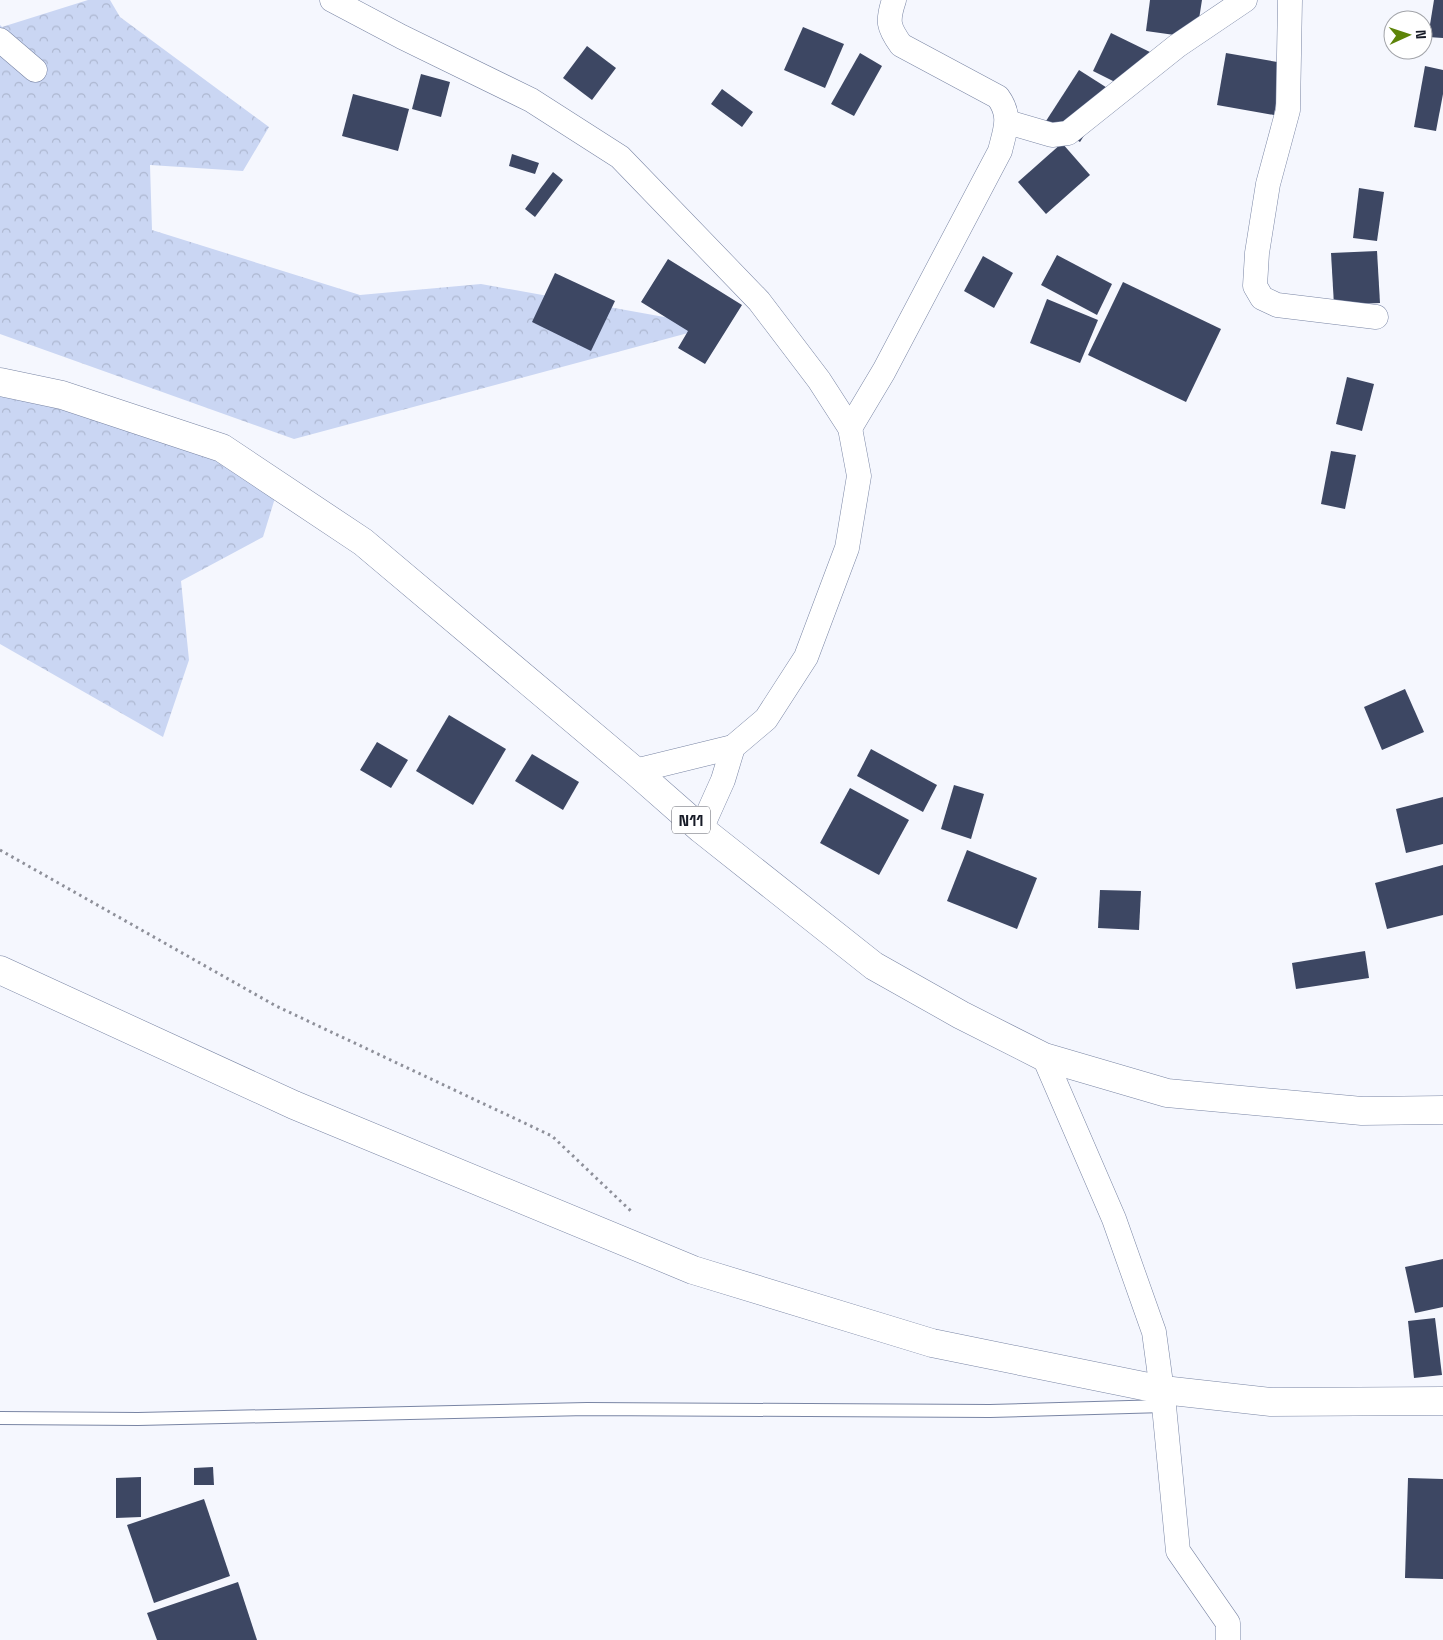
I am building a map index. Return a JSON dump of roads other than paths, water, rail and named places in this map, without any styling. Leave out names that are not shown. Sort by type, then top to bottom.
[{"type":"main road","name":"N11","points":[[0,382],[62,395],[222,448],[363,542],[701,828],[874,966],[961,1016],[1044,1056],[1167,1093],[1362,1111],[1443,1110]]},
{"type":"main road","points":[[0,970],[294,1105],[693,1270],[932,1342],[1163,1398],[1271,1402],[1443,1401]]},
{"type":"street","points":[[332,0],[402,37],[531,100],[620,157],[759,301],[819,380],[850,428],[859,476],[847,548],[806,658],[766,719],[733,747],[635,771]]},
{"type":"street","points":[[850,428],[889,363],[1000,151],[1007,122],[1005,107],[998,97],[901,45],[892,33],[888,18],[894,0]]},
{"type":"street","points":[[1007,122],[1052,135],[1068,133],[1178,46],[1246,0]]},
{"type":"street","points":[[1290,0],[1288,110],[1268,184],[1257,253],[1255,286],[1262,298],[1277,305],[1376,317]]},
{"type":"street","points":[[0,40],[35,70]]},
{"type":"street","points":[[701,828],[723,780],[733,747]]},
{"type":"street","points":[[1044,1056],[1117,1228],[1154,1332],[1163,1398],[1178,1552],[1228,1624],[1228,1640]]},
{"type":"lane","points":[[0,1418],[138,1419],[587,1408],[990,1411],[1163,1398]]}]
